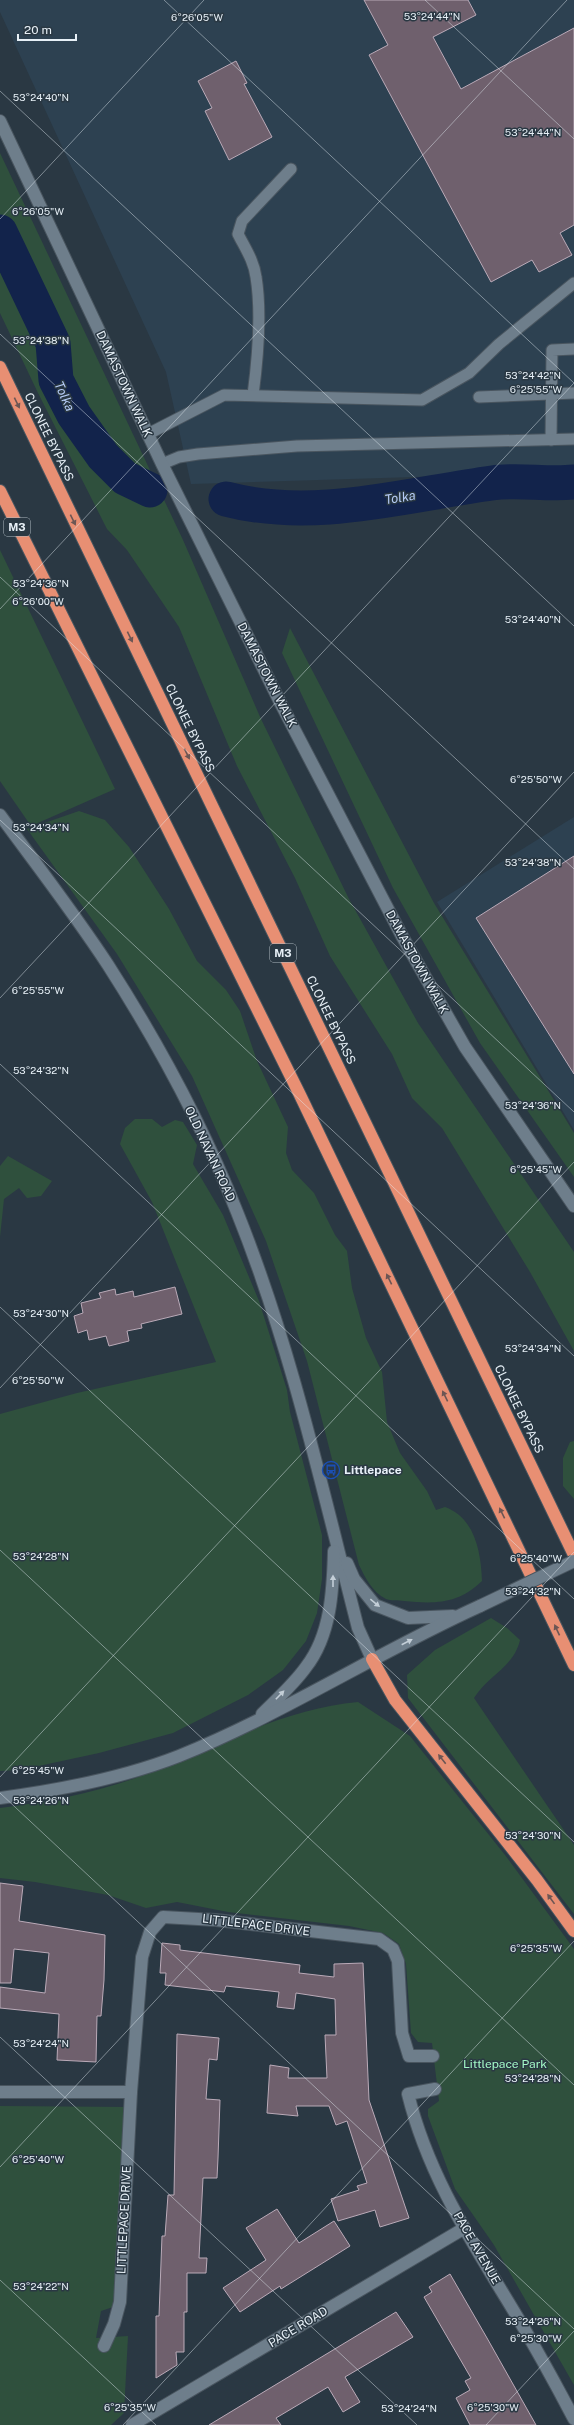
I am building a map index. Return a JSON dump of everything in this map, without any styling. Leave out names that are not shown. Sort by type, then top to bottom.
[{"type":"highway","name":"CLONEE BYPASS","points":[[0,367],[574,1555]]},
{"type":"highway","name":"M3","points":[[0,491],[300,1095],[574,1665]]},
{"type":"highway","points":[[372,1659],[395,1700],[537,1880],[574,1931]]},
{"type":"main road","name":"DAMASTOWN WALK","points":[[0,121],[162,464],[280,702],[402,936],[465,1047],[574,1206]]},
{"type":"main road","name":"OLD NAVAN ROAD","points":[[0,815],[107,964],[155,1044],[200,1130],[237,1211],[265,1285],[287,1354],[358,1628],[372,1659]]},
{"type":"main road","name":"OLD NAVAN ROAD","points":[[252,1723],[307,1666],[320,1642],[333,1592],[334,1534]]},
{"type":"main road","points":[[334,1534],[354,1579],[375,1605],[408,1618],[458,1616]]},
{"type":"main road","points":[[0,1798],[53,1791],[128,1772],[178,1756],[252,1723],[372,1659],[574,1561]]},
{"type":"main road","name":"LITTLEPACE DRIVE","points":[[104,2346],[114,2324],[120,2302],[131,2092],[142,1957],[150,1932],[163,1917],[216,1920],[379,1939],[392,1949],[398,1961],[402,2034],[408,2056],[433,2056]]},
{"type":"main road","name":"PACE AVENUE","points":[[435,2089],[408,2094],[418,2131],[463,2229],[502,2291],[574,2419]]},
{"type":"main road","points":[[0,2092],[131,2092]]},
{"type":"main road","name":"PACE ROAD","points":[[132,2425],[463,2229]]},
{"type":"lane","points":[[253,395],[258,317],[256,276],[251,259],[238,234],[246,216],[291,169]]},
{"type":"lane","points":[[148,434],[224,395],[422,400],[469,374],[499,344],[574,283]]},
{"type":"lane","points":[[551,440],[552,350],[574,349]]},
{"type":"lane","points":[[479,397],[574,393]]},
{"type":"lane","points":[[162,464],[179,457],[198,454],[298,446],[574,439]]},
{"type":"shaded area","points":[[0,0],[574,0],[574,472],[191,484],[166,372],[0,12]]},
{"type":"shaded area","points":[[574,817],[574,1130],[437,902]]},
{"type":"green space","points":[[0,153],[183,540],[261,719],[349,899],[418,1023],[574,1252],[574,1351],[530,1272],[442,1128],[412,1098],[392,1054],[330,956],[295,878],[237,766],[179,627],[127,550],[107,529],[38,393],[0,313]]},
{"type":"green space","points":[[0,550],[115,789],[31,826],[0,781]]},
{"type":"green space","points":[[290,628],[434,903],[574,1133],[574,1177],[480,1043],[393,888],[282,653]]},
{"type":"green space","points":[[79,811],[105,820],[129,847],[169,909],[197,961],[226,990],[240,1011],[257,1061],[288,1127],[286,1153],[292,1170],[314,1193],[335,1235],[347,1251],[352,1288],[366,1338],[382,1372],[387,1422],[400,1453],[427,1491],[436,1510],[445,1507],[455,1512],[470,1528],[474,1537],[480,1559],[482,1581],[473,1589],[464,1594],[446,1601],[436,1602],[388,1600],[381,1596],[373,1588],[366,1579],[359,1565],[307,1361],[266,1241],[192,1076],[117,954],[27,829]]},
{"type":"green space","points":[[135,1119],[152,1119],[162,1127],[175,1120],[183,1122],[197,1145],[193,1164],[223,1215],[259,1301],[287,1390],[290,1412],[322,1535],[322,1579],[317,1613],[306,1641],[283,1670],[248,1695],[173,1733],[99,1753],[20,1770],[0,1771],[0,1414],[77,1393],[216,1362],[152,1202],[120,1144],[125,1128]]},
{"type":"green space","points":[[8,1156],[52,1181],[41,1196],[27,1198],[19,1188],[4,1199],[0,1237],[0,1166]]},
{"type":"green space","points":[[574,1441],[574,1499],[563,1486],[563,1458],[570,1442]]},
{"type":"green space","points":[[491,1618],[507,1628],[520,1640],[512,1657],[486,1683],[474,1698],[574,1845],[574,1914],[408,1698],[407,1675],[435,1650]]},
{"type":"green space","name":"Littlepace Park","points":[[358,1702],[410,1736],[505,1855],[574,1949],[574,2385],[494,2245],[455,2189],[428,2116],[428,2109],[439,2101],[432,2043],[418,2042],[411,2033],[406,1964],[399,1944],[383,1933],[349,1926],[228,1912],[177,1902],[146,1908],[108,1895],[35,1882],[0,1878],[0,1808],[67,1797],[117,1784],[133,1779],[271,1722],[329,1706]]},
{"type":"green space","points":[[0,2106],[129,2107],[113,2307],[101,2311],[96,2338],[128,2336],[124,2413],[111,2425],[0,2425]]},
{"type":"building","points":[[364,0],[468,0],[476,15],[433,37],[461,89],[574,28],[574,225],[560,233],[572,255],[539,272],[532,260],[491,282],[369,55],[388,45]]},
{"type":"building","points":[[236,61],[247,83],[244,84],[272,137],[229,160],[205,111],[212,108],[198,81]]},
{"type":"building","points":[[574,856],[574,1074],[476,918]]},
{"type":"building","points":[[175,1287],[182,1314],[141,1324],[142,1328],[127,1331],[129,1341],[109,1346],[106,1336],[89,1340],[87,1330],[78,1333],[74,1316],[83,1313],[81,1303],[101,1298],[99,1293],[115,1289],[116,1295],[133,1291],[134,1297]]},
{"type":"building","points":[[0,1883],[23,1886],[19,1921],[105,1935],[104,1980],[101,2016],[97,2016],[96,2062],[57,2060],[59,2014],[0,2008],[0,1987],[45,1993],[49,1953],[14,1949],[11,1983],[0,1983]]},
{"type":"building","points":[[162,1943],[180,1945],[180,1950],[300,1965],[299,1973],[334,1977],[334,1964],[363,1963],[369,2100],[409,2218],[380,2227],[375,2210],[338,2221],[331,2199],[359,2190],[357,2186],[367,2183],[347,2121],[336,2125],[329,2106],[296,2106],[298,2116],[267,2113],[270,2065],[289,2068],[288,2078],[327,2078],[325,2035],[336,2035],[335,1999],[296,1993],[294,2009],[277,2007],[279,1992],[226,1986],[224,1992],[165,1985],[166,1973],[160,1973]]},
{"type":"building","points":[[177,2034],[219,2038],[217,2060],[209,2059],[206,2099],[220,2100],[217,2178],[203,2178],[199,2258],[207,2258],[206,2273],[187,2273],[187,2312],[184,2312],[184,2352],[176,2352],[177,2365],[156,2378],[156,2316],[159,2316],[162,2236],[165,2236],[168,2195],[174,2195]]},
{"type":"building","points":[[277,2209],[299,2243],[334,2221],[350,2246],[281,2289],[280,2286],[240,2312],[223,2288],[266,2260],[246,2228]]},
{"type":"building","points":[[450,2274],[536,2425],[470,2425],[456,2398],[470,2390],[465,2381],[471,2378],[424,2297],[432,2292],[429,2287]]},
{"type":"building","points":[[396,2312],[413,2337],[345,2377],[360,2402],[343,2412],[328,2387],[276,2418],[281,2425],[209,2425]]},
{"type":"waterway","name":"Tolka","points":[[0,232],[53,343],[56,380],[74,415],[103,456],[125,478],[150,490]]},
{"type":"waterway","name":"Tolka","points":[[226,499],[259,505],[292,508],[325,507],[359,504],[492,483],[574,482]]},
{"type":"place","name":"Littlepace","points":[[331,1470]]}]
